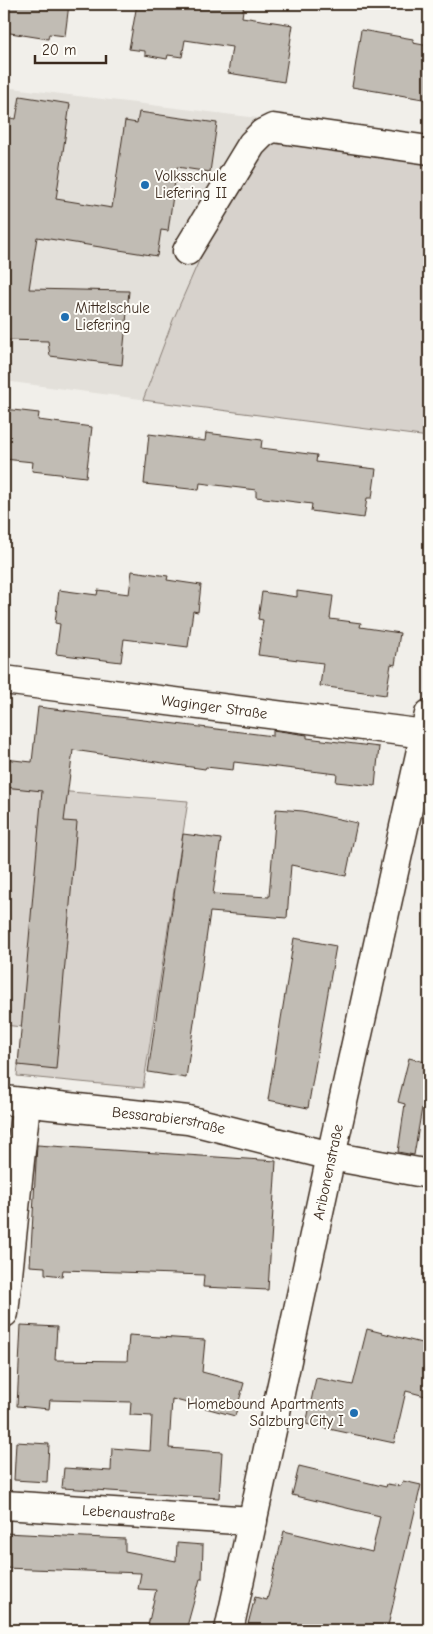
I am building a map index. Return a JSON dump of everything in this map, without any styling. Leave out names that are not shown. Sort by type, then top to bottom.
[{"type":"street","points":[[188,251],[252,144],[262,133],[272,128],[429,150]]},
{"type":"street","name":"Waginger Straße","points":[[4,680],[427,724]]},
{"type":"street","name":"Aribonenstraße","points":[[229,1630],[331,1156],[427,724]]},
{"type":"street","points":[[4,1312],[15,1102]]},
{"type":"street","name":"Bessarabierstraße","points":[[15,1102],[188,1120],[331,1156],[429,1174]]},
{"type":"street","name":"Lebenaustraße","points":[[4,1506],[253,1521]]},
{"type":"shaded area","points":[[4,87],[429,139],[429,437],[4,381]]},
{"type":"shaded area","points":[[280,138],[429,158],[429,437],[143,400],[173,320],[208,240],[265,146]]},
{"type":"shaded area","points":[[4,787],[188,801],[143,1088],[17,1076],[22,1027],[4,1025]]},
{"type":"building","points":[[4,4],[69,4],[65,36],[49,34],[48,39],[4,32]]},
{"type":"building","points":[[137,4],[244,4],[242,17],[293,25],[284,82],[228,73],[232,47],[185,40],[182,57],[168,55],[167,59],[145,55],[145,51],[129,49]]},
{"type":"building","points":[[361,30],[413,39],[413,43],[429,46],[429,100],[352,87]]},
{"type":"building","name":"Volksschule Liefering II","points":[[20,96],[70,104],[56,199],[112,208],[125,121],[137,123],[139,112],[217,123],[210,172],[177,167],[168,231],[161,230],[157,256],[37,237],[29,289],[129,291],[122,365],[50,356],[48,341],[4,340],[4,117],[16,119]]},
{"type":"building","points":[[4,409],[39,413],[38,420],[92,427],[86,477],[32,471],[33,462],[4,459]]},
{"type":"building","points":[[206,433],[262,440],[261,448],[317,455],[316,462],[376,469],[372,498],[367,498],[364,518],[311,511],[312,504],[256,497],[256,490],[200,483],[199,490],[144,484],[149,434],[205,441]]},
{"type":"building","points":[[132,571],[168,576],[167,580],[201,585],[198,612],[193,611],[188,647],[124,639],[121,662],[56,654],[60,624],[55,623],[59,590],[97,595],[98,590],[129,594]]},
{"type":"building","points":[[297,591],[333,596],[330,619],[361,623],[360,627],[400,633],[395,665],[391,664],[386,695],[320,686],[323,663],[258,655],[263,620],[258,619],[262,592],[297,597]]},
{"type":"building","points":[[38,707],[273,736],[273,730],[307,735],[307,738],[379,747],[375,786],[336,782],[337,774],[234,762],[233,770],[206,767],[205,769],[73,750],[64,821],[77,822],[56,1069],[18,1065],[42,791],[4,787],[4,759],[32,762]]},
{"type":"building","points":[[276,809],[303,811],[357,823],[346,876],[291,865],[287,918],[210,912],[186,1078],[148,1072],[183,834],[221,839],[213,894],[269,897]]},
{"type":"building","points":[[294,938],[336,946],[308,1108],[268,1100]]},
{"type":"building","points":[[409,1058],[429,1063],[429,1110],[422,1108],[414,1155],[398,1152],[405,1104],[398,1102]]},
{"type":"building","points":[[37,1145],[276,1161],[268,1290],[203,1287],[204,1275],[63,1270],[62,1276],[45,1274],[45,1267],[30,1266]]},
{"type":"building","points":[[21,1325],[57,1327],[55,1360],[127,1361],[129,1335],[205,1340],[202,1372],[244,1383],[235,1416],[172,1399],[169,1448],[222,1452],[219,1498],[62,1488],[64,1468],[111,1471],[112,1448],[150,1451],[152,1416],[130,1415],[131,1402],[50,1400],[49,1409],[17,1406]]},
{"type":"building","points":[[367,1329],[429,1345],[429,1397],[406,1391],[394,1443],[306,1424],[316,1378],[353,1385]]},
{"type":"building","points":[[16,1442],[49,1444],[47,1482],[14,1480]]},
{"type":"building","points":[[299,1466],[386,1487],[387,1484],[400,1486],[403,1481],[421,1485],[387,1630],[271,1630],[248,1624],[255,1597],[267,1600],[284,1531],[372,1552],[380,1516],[292,1495]]},
{"type":"building","points":[[5,1533],[125,1539],[125,1551],[176,1561],[177,1543],[203,1545],[202,1579],[200,1579],[186,1630],[147,1630],[156,1590],[138,1589],[141,1573],[4,1568]]},
{"type":"place","name":"Volksschule Liefering II","points":[[145,185]]},
{"type":"place","name":"Mittelschule Liefering","points":[[65,317]]},
{"type":"place","name":"Homebound Apartments Salzburg City I","points":[[354,1413]]}]
